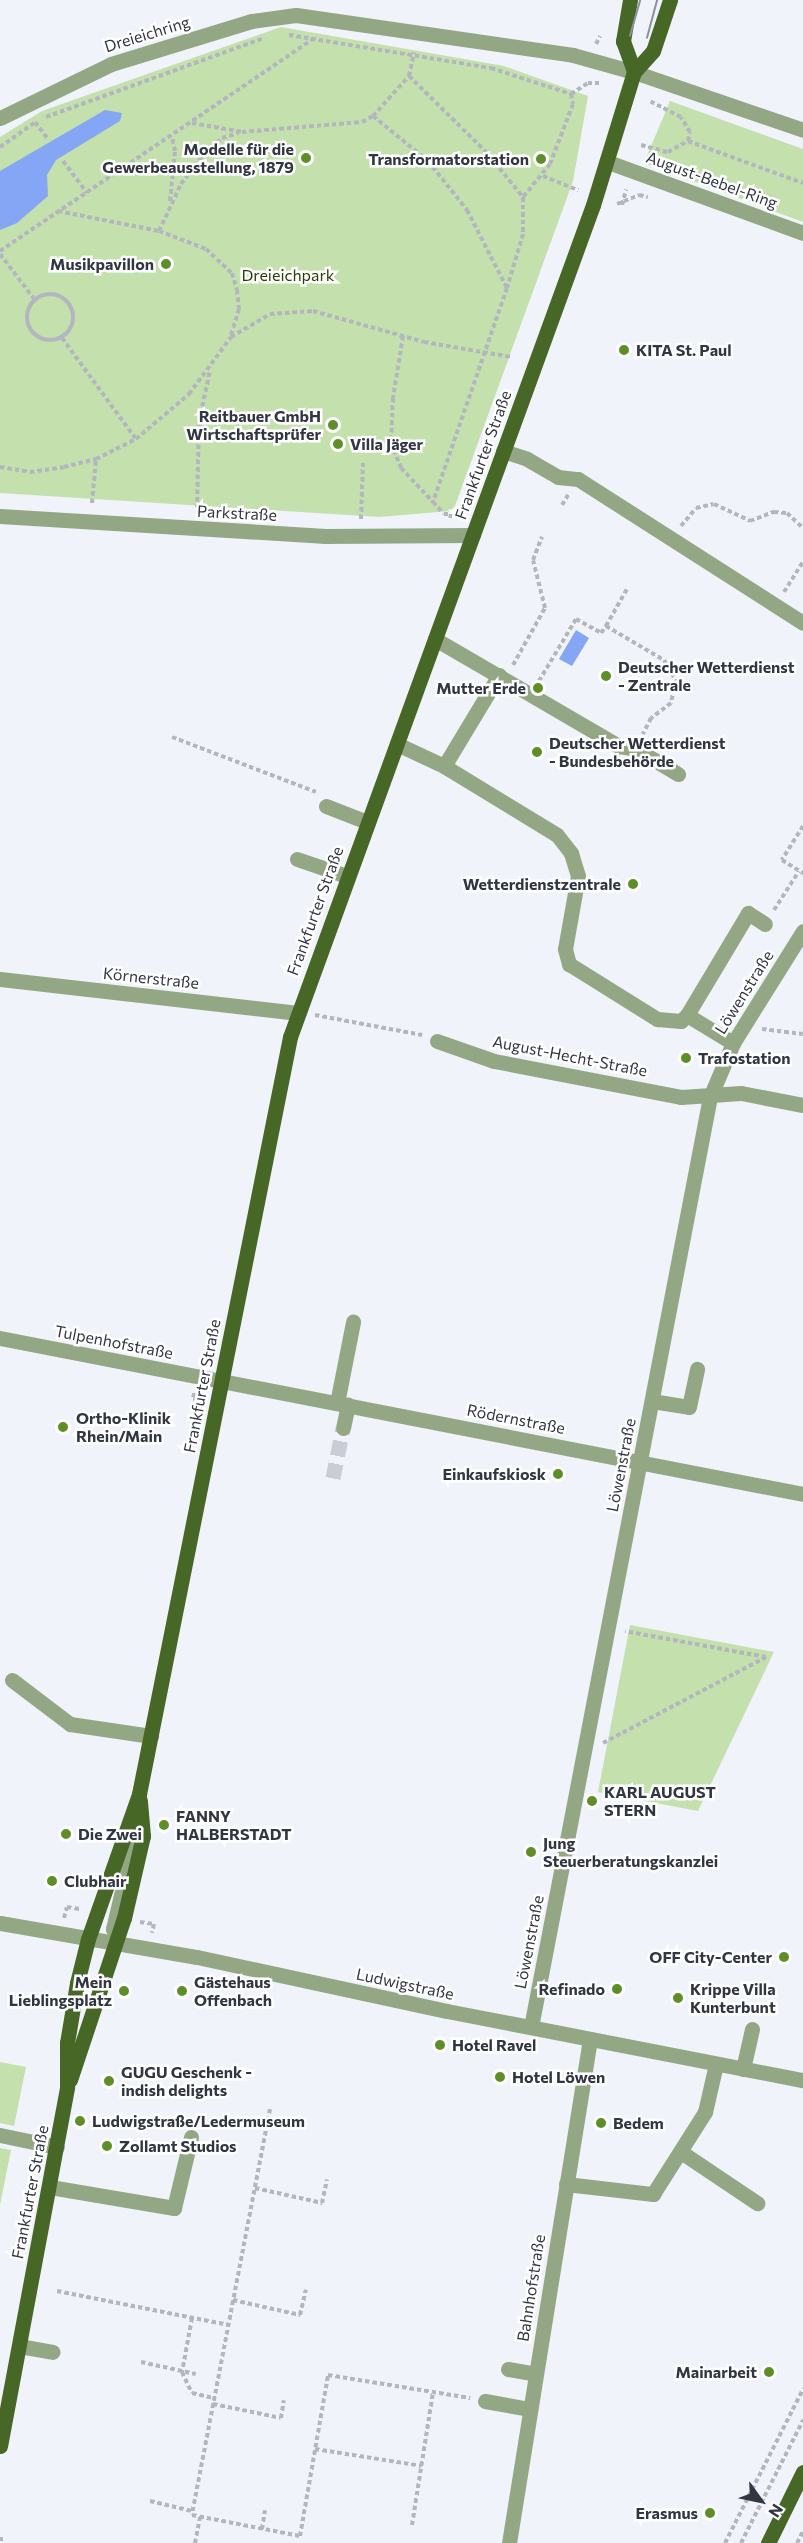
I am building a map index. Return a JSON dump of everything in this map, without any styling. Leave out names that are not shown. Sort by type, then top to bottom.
[{"type":"main road","points":[[630,0],[622,41],[634,72]]},
{"type":"main road","name":"Frankfurter Straße","points":[[68,2087],[68,2036],[88,1939],[140,1794],[221,1380],[297,1013],[608,162],[634,72],[653,51],[670,0]]},
{"type":"main road","name":"Frankfurter Straße","points":[[0,2445],[68,2087],[117,1943],[142,1836],[140,1794]]},
{"type":"main road","points":[[768,2543],[803,2472]]},
{"type":"street","name":"Dreieichring","points":[[0,118],[100,68],[276,16],[320,17],[527,48],[634,72]]},
{"type":"street","points":[[634,72],[803,130]]},
{"type":"street","name":"August-Bebel-Ring","points":[[608,162],[803,233]]},
{"type":"street","points":[[503,451],[527,459],[558,477],[578,479],[803,623]]},
{"type":"street","name":"Parkstraße","points":[[0,516],[325,536],[473,535]]},
{"type":"street","points":[[435,639],[619,746],[636,749],[678,774]]},
{"type":"street","points":[[444,766],[502,677]]},
{"type":"street","points":[[397,744],[444,766],[556,835],[571,853],[578,876],[565,949],[569,964],[657,1019],[681,1021],[687,1016],[748,914],[765,924]]},
{"type":"street","points":[[327,801],[367,822]]},
{"type":"street","points":[[297,859],[347,876]]},
{"type":"street","name":"Löwenstraße","points":[[531,2027],[710,1097],[733,1043],[803,931]]},
{"type":"street","name":"Körnerstraße","points":[[0,980],[297,1013]]},
{"type":"street","points":[[687,1016],[733,1043]]},
{"type":"street","name":"August-Hecht-Straße","points":[[437,1041],[494,1061],[681,1097],[710,1097],[741,1093],[803,1105]]},
{"type":"street","points":[[343,1428],[342,1404],[353,1322]]},
{"type":"street","name":"Tulpenhofstraße","points":[[0,1338],[221,1380]]},
{"type":"street","points":[[652,1401],[689,1407],[697,1370]]},
{"type":"street","name":"Rödernstraße","points":[[221,1380],[803,1494]]},
{"type":"street","points":[[12,1680],[70,1724],[151,1736]]},
{"type":"street","points":[[136,1831],[141,1837],[119,1923],[113,1929],[136,1831]]},
{"type":"street","name":"Ludwigstraße","points":[[0,1923],[117,1943],[803,2080]]},
{"type":"street","points":[[743,2069],[752,2029]]},
{"type":"street","name":"Bahnhofstraße","points":[[509,2543],[590,2039]]},
{"type":"street","points":[[566,2184],[653,2194],[705,2112],[716,2064]]},
{"type":"street","points":[[0,2135],[57,2147]]},
{"type":"street","points":[[50,2187],[174,2208],[191,2137]]},
{"type":"street","points":[[681,2152],[757,2203]]},
{"type":"street","points":[[19,2346],[52,2352]]},
{"type":"street","points":[[508,2369],[536,2374]]},
{"type":"street","points":[[485,2400],[530,2409]]},
{"type":"path","points":[[278,35],[414,53],[491,68],[572,94]]},
{"type":"path","points":[[0,147],[35,122],[271,36]]},
{"type":"path","points":[[596,44],[600,36]]},
{"type":"path","points":[[34,299],[0,253],[58,211],[172,137],[315,39]]},
{"type":"path","points":[[192,123],[242,132],[362,122],[373,116],[409,76],[414,53]]},
{"type":"path","points":[[409,76],[485,151],[523,197],[523,234],[507,288],[433,502]]},
{"type":"path","points":[[572,94],[588,82],[599,83]]},
{"type":"path","points":[[523,197],[543,176],[573,104],[572,94]]},
{"type":"path","points":[[641,145],[668,152],[688,141],[690,132],[681,117],[651,102]]},
{"type":"path","points":[[373,116],[428,161],[447,182],[507,288]]},
{"type":"path","points":[[35,122],[47,138]]},
{"type":"path","points":[[159,231],[170,205],[210,147],[242,132]]},
{"type":"path","points":[[170,205],[174,167],[172,137]]},
{"type":"path","points":[[688,141],[803,183]]},
{"type":"path","points":[[63,161],[87,193]]},
{"type":"path","points":[[543,176],[578,190]]},
{"type":"path","points":[[617,204],[622,205],[626,190]]},
{"type":"path","points":[[58,211],[159,231],[206,249],[232,273],[239,309],[231,338],[212,366],[203,389],[197,509]]},
{"type":"path","points":[[45,294],[57,294],[69,303],[74,315],[71,327],[62,338],[39,338],[32,332],[27,310],[34,299],[45,294]]},
{"type":"path","points":[[0,467],[30,472],[96,459],[136,439],[189,394],[231,338],[270,314],[313,311],[403,336],[512,357]]},
{"type":"path","points":[[403,336],[393,398],[391,443],[401,468],[444,514],[451,514]]},
{"type":"path","points":[[62,338],[136,439]]},
{"type":"path","points":[[92,503],[96,459]]},
{"type":"path","points":[[360,524],[363,462]]},
{"type":"path","points":[[673,539],[691,512],[714,504],[750,521],[769,513],[787,513],[803,528]]},
{"type":"path","points":[[502,677],[545,608],[533,560],[542,537]]},
{"type":"path","points":[[776,606],[803,561]]},
{"type":"path","points":[[531,694],[576,619],[601,633],[627,588]]},
{"type":"path","points":[[606,626],[664,660],[676,681],[670,703],[651,718],[636,749]]},
{"type":"path","points":[[172,737],[327,801]]},
{"type":"path","points":[[765,924],[801,872],[783,860],[803,826]]},
{"type":"path","points":[[297,1013],[408,1030],[437,1041]]},
{"type":"path","points":[[743,1027],[803,1034]]},
{"type":"path","points":[[194,1393],[193,1399],[198,1400]]},
{"type":"path","points":[[584,1753],[766,1657],[608,1628]]},
{"type":"path","points":[[63,1921],[67,1907],[80,1909]]},
{"type":"path","points":[[139,1922],[154,1924],[152,1934]]},
{"type":"path","points":[[270,2109],[192,2516],[300,2536],[328,2375],[485,2400]]},
{"type":"path","points":[[255,2188],[322,2203],[327,2180]]},
{"type":"path","points":[[233,2300],[300,2315],[306,2290]]},
{"type":"path","points":[[57,2291],[228,2325]]},
{"type":"path","points":[[192,2318],[182,2371],[192,2393],[214,2398]]},
{"type":"path","points":[[141,2362],[196,2374]]},
{"type":"path","points":[[725,2543],[803,2389]]},
{"type":"path","points":[[412,2525],[433,2392]]},
{"type":"path","points":[[213,2404],[281,2418],[285,2400]]},
{"type":"path","points":[[741,2543],[803,2420]]},
{"type":"path","points":[[315,2449],[422,2466]]},
{"type":"path","points":[[150,2502],[192,2511]]},
{"type":"path","points":[[262,2529],[265,2510]]},
{"type":"path","points":[[195,2543],[200,2517]]},
{"type":"path","points":[[797,2543],[803,2531]]},
{"type":"green space","name":"Dreieichpark","points":[[281,27],[504,66],[588,96],[573,181],[455,506],[450,511],[379,517],[0,493],[0,137],[42,111]]},
{"type":"green space","points":[[670,101],[803,149],[803,222],[644,163]]},
{"type":"green space","points":[[630,1625],[774,1652],[698,1811],[598,1792]]},
{"type":"green space","points":[[0,2062],[26,2067],[14,2126],[0,2123]]},
{"type":"green space","points":[[0,2148],[11,2150],[0,2205]]},
{"type":"water","points":[[105,110],[122,113],[120,121],[56,160],[47,175],[48,196],[17,223],[0,230],[0,171]]},
{"type":"water","points":[[576,630],[589,638],[572,666],[559,659]]},
{"type":"tunnel","points":[[333,1478],[343,1428]]},
{"type":"tram line","points":[[630,36],[640,0]]},
{"type":"tram line","points":[[647,38],[657,0]]},
{"type":"place","name":"Modelle für die Gewerbeausstellung, 1879","points":[[306,158]]},
{"type":"place","name":"Transformatorstation","points":[[541,159]]},
{"type":"place","name":"Musikpavillon","points":[[166,264]]},
{"type":"place","name":"KITA St. Paul","points":[[624,350]]},
{"type":"place","name":"Reitbauer GmbH Wirtschaftsprüfer","points":[[333,425]]},
{"type":"place","name":"Villa Jäger","points":[[338,444]]},
{"type":"place","name":"Deutscher Wetterdienst - Zentrale","points":[[606,676]]},
{"type":"place","name":"Mutter Erde","points":[[538,688]]},
{"type":"place","name":"Deutscher Wetterdienst - Bundesbehörde","points":[[537,752]]},
{"type":"place","name":"Wetterdienstzentrale","points":[[633,884]]},
{"type":"place","name":"Trafostation","points":[[686,1058]]},
{"type":"place","name":"Ortho-Klinik Rhein/Main","points":[[63,1427]]},
{"type":"place","name":"Einkaufskiosk","points":[[558,1474]]},
{"type":"place","name":"KARL AUGUST STERN","points":[[592,1801]]},
{"type":"place","name":"FANNY HALBERSTADT","points":[[164,1825]]},
{"type":"place","name":"Die Zwei","points":[[66,1834]]},
{"type":"place","name":"Jung Steuerberatungskanzlei","points":[[531,1852]]},
{"type":"place","name":"Clubhair","points":[[52,1881]]},
{"type":"place","name":"OFF City-Center","points":[[784,1957]]},
{"type":"place","name":"Refinado","points":[[617,1989]]},
{"type":"place","name":"Mein Lieblingsplatz","points":[[124,1991]]},
{"type":"place","name":"Gästehaus Offenbach","points":[[182,1991]]},
{"type":"place","name":"Krippe Villa Kunterbunt","points":[[678,1998]]},
{"type":"place","name":"Hotel Ravel","points":[[440,2045]]},
{"type":"place","name":"Hotel Löwen","points":[[500,2077]]},
{"type":"place","name":"GUGU Geschenk - indish delights","points":[[109,2081]]},
{"type":"place","name":"Ludwigstraße/Ledermuseum","points":[[80,2121]]},
{"type":"place","name":"Bedem","points":[[601,2123]]},
{"type":"place","name":"Zollamt Studios","points":[[107,2146]]},
{"type":"place","name":"Mainarbeit","points":[[769,2372]]},
{"type":"place","name":"Erasmus","points":[[710,2513]]}]
